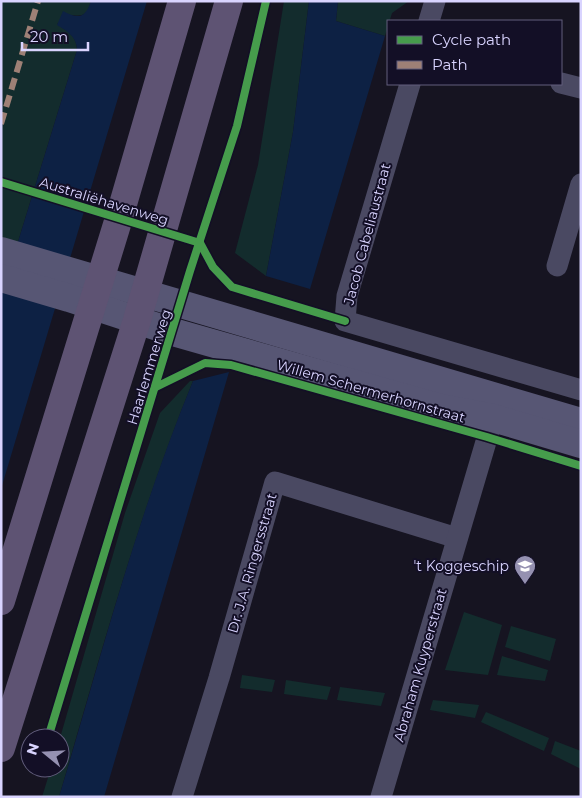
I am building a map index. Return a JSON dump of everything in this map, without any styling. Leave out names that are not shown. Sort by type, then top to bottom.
[{"type":"main road","points":[[1,601],[84,289],[182,1]]},
{"type":"main road","name":"Haarlemmerweg","points":[[1,748],[137,320],[229,1]]},
{"type":"street","points":[[429,20],[435,1]]},
{"type":"street","points":[[562,83],[581,88]]},
{"type":"street","name":"Jacob Cabeliaustraat","points":[[410,85],[347,296],[345,321],[581,390]]},
{"type":"street","points":[[557,266],[581,184]]},
{"type":"street","points":[[1,251],[84,289]]},
{"type":"street","points":[[1,278],[84,289],[144,294]]},
{"type":"street","name":"Willem Schermerhornstraat","points":[[84,289],[137,320],[172,332],[437,407],[493,418],[581,444]]},
{"type":"street","name":"Willem Schermerhornstraat","points":[[144,294],[581,422]]},
{"type":"street","name":"Abraham Kuyperstraat","points":[[381,797],[493,418]]},
{"type":"street","name":"Dr. J.A. Ringersstraat","points":[[182,797],[275,482],[457,538]]},
{"type":"green space","points":[[1,1],[91,1],[85,14],[72,15],[57,24],[73,37],[77,50],[1,297]]},
{"type":"green space","points":[[284,1],[309,1],[293,132],[266,276],[235,253],[258,165]]},
{"type":"green space","points":[[338,1],[409,1],[392,13],[390,20],[387,20],[385,36],[336,21]]},
{"type":"green space","points":[[190,381],[193,381],[137,535],[70,759],[70,728],[63,728],[125,513],[160,413]]},
{"type":"green space","points":[[464,612],[502,625],[488,675],[445,670]]},
{"type":"green space","points":[[511,626],[556,639],[550,661],[505,647]]},
{"type":"green space","points":[[502,656],[548,670],[545,681],[497,675]]},
{"type":"green space","points":[[242,675],[275,680],[272,692],[240,688]]},
{"type":"green space","points":[[286,680],[331,687],[327,700],[284,694]]},
{"type":"green space","points":[[340,687],[385,693],[381,706],[337,700]]},
{"type":"green space","points":[[433,700],[479,705],[475,718],[430,710]]},
{"type":"green space","points":[[486,712],[549,738],[544,751],[481,722]]},
{"type":"green space","points":[[555,741],[581,751],[581,769],[551,754]]},
{"type":"green space","points":[[48,778],[65,778],[59,797],[42,797]]},
{"type":"water","points":[[91,1],[147,1],[1,489],[1,297],[77,50],[77,45],[73,38],[68,32],[57,25],[63,11],[80,16],[89,7]]},
{"type":"water","points":[[309,1],[338,1],[336,21],[385,36],[310,289],[266,276],[293,132]]},
{"type":"water","points":[[229,372],[104,797],[59,797],[65,778],[70,778],[70,759],[137,535],[154,483],[193,381]]},
{"type":"marked path","points":[[1,124],[38,1]]},
{"type":"cycle path","points":[[51,728],[190,271],[237,126],[266,1]]},
{"type":"cycle path","name":"Australiëhavenweg","points":[[1,182],[200,243]]},
{"type":"cycle path","points":[[200,243],[213,267],[232,287],[345,321]]},
{"type":"cycle path","points":[[156,387],[205,363],[231,365],[487,437],[581,466]]},
{"type":"place","name":"'t Koggeschip","points":[[525,585]]}]
